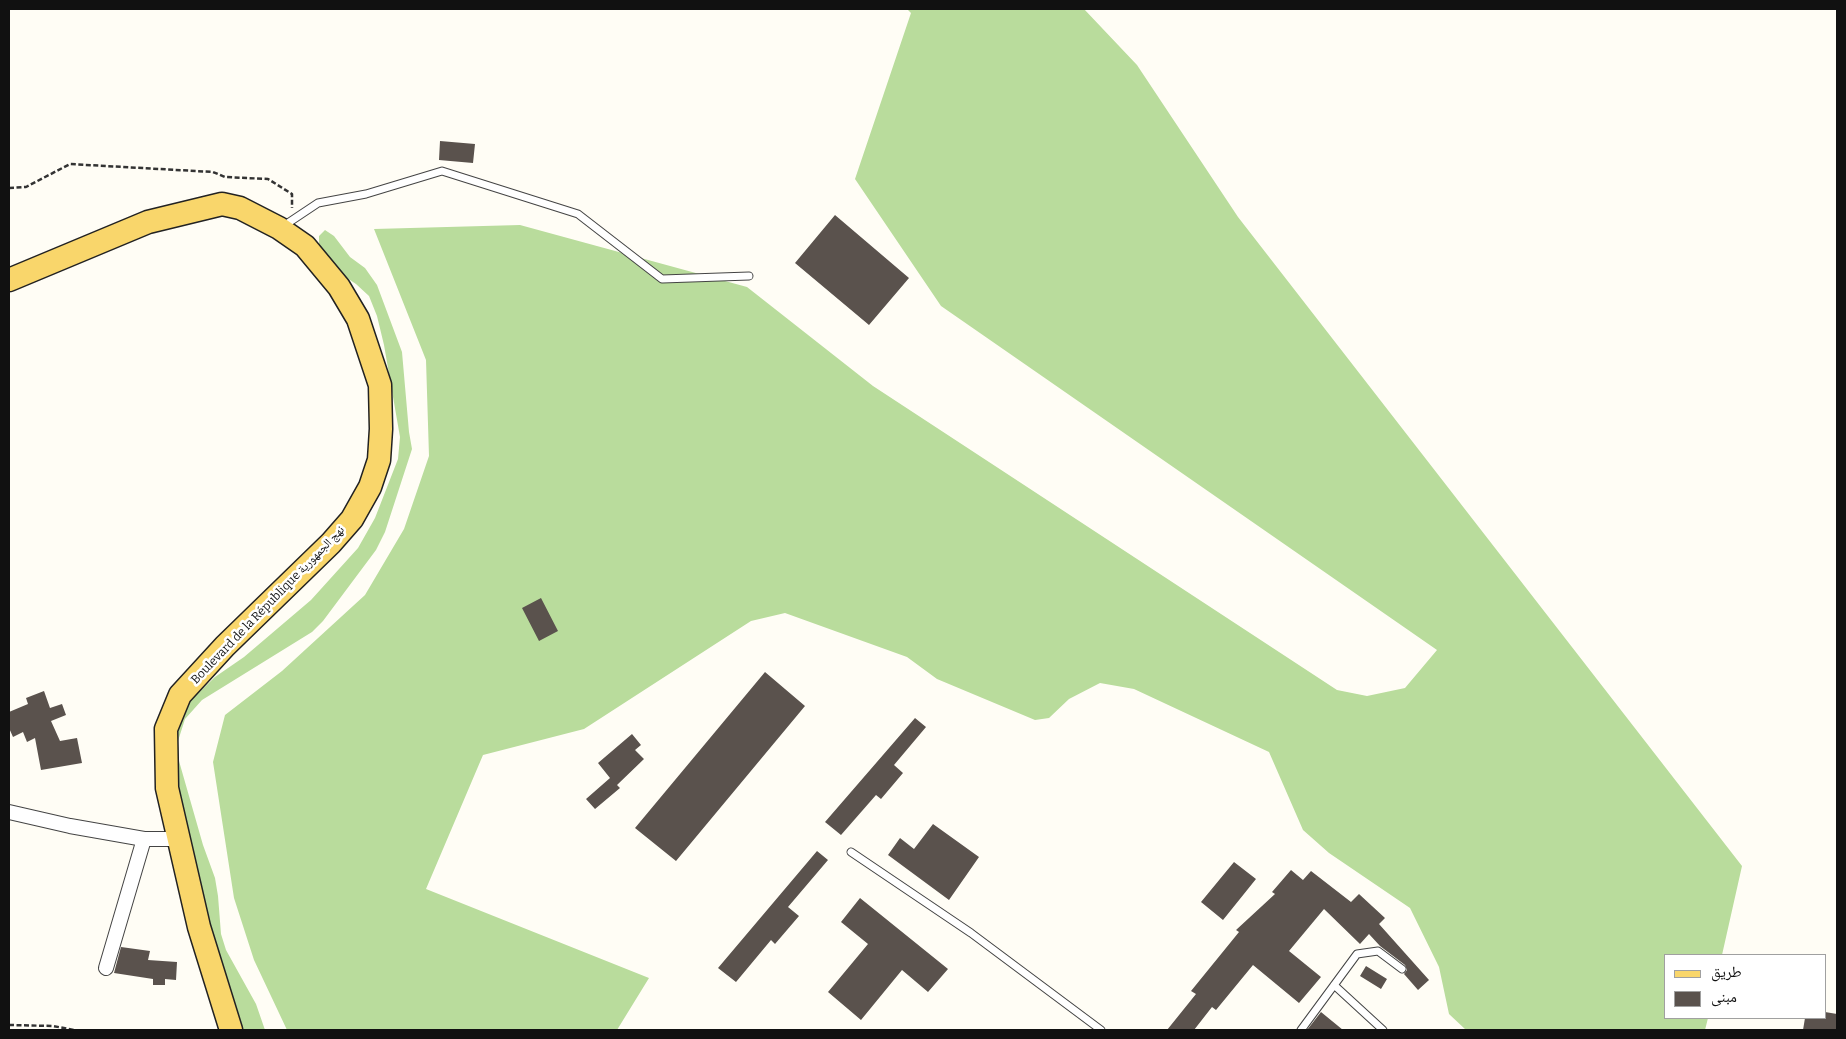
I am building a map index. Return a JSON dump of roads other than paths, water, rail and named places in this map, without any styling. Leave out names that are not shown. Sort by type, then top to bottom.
[{"type":"main road","name":"Boulevard de la République نهج الجمهورية","points":[[9,280],[148,222],[222,204],[240,208],[279,228],[305,246],[339,287],[358,319],[380,385],[381,429],[379,460],[370,487],[352,519],[324,550],[224,646],[180,695],[166,729],[166,788],[199,927],[231,1030]]},
{"type":"street","points":[[9,812],[70,826],[144,839],[178,839]]},
{"type":"street","points":[[106,968],[144,839]]},
{"type":"lane","points":[[279,228],[318,203],[366,194],[442,171],[578,214],[662,279],[749,276]]},
{"type":"lane","points":[[851,852],[971,932],[1101,1030]]},
{"type":"lane","points":[[1301,1030],[1357,954],[1378,951],[1402,969]]},
{"type":"lane","points":[[1334,985],[1384,1030]]}]
